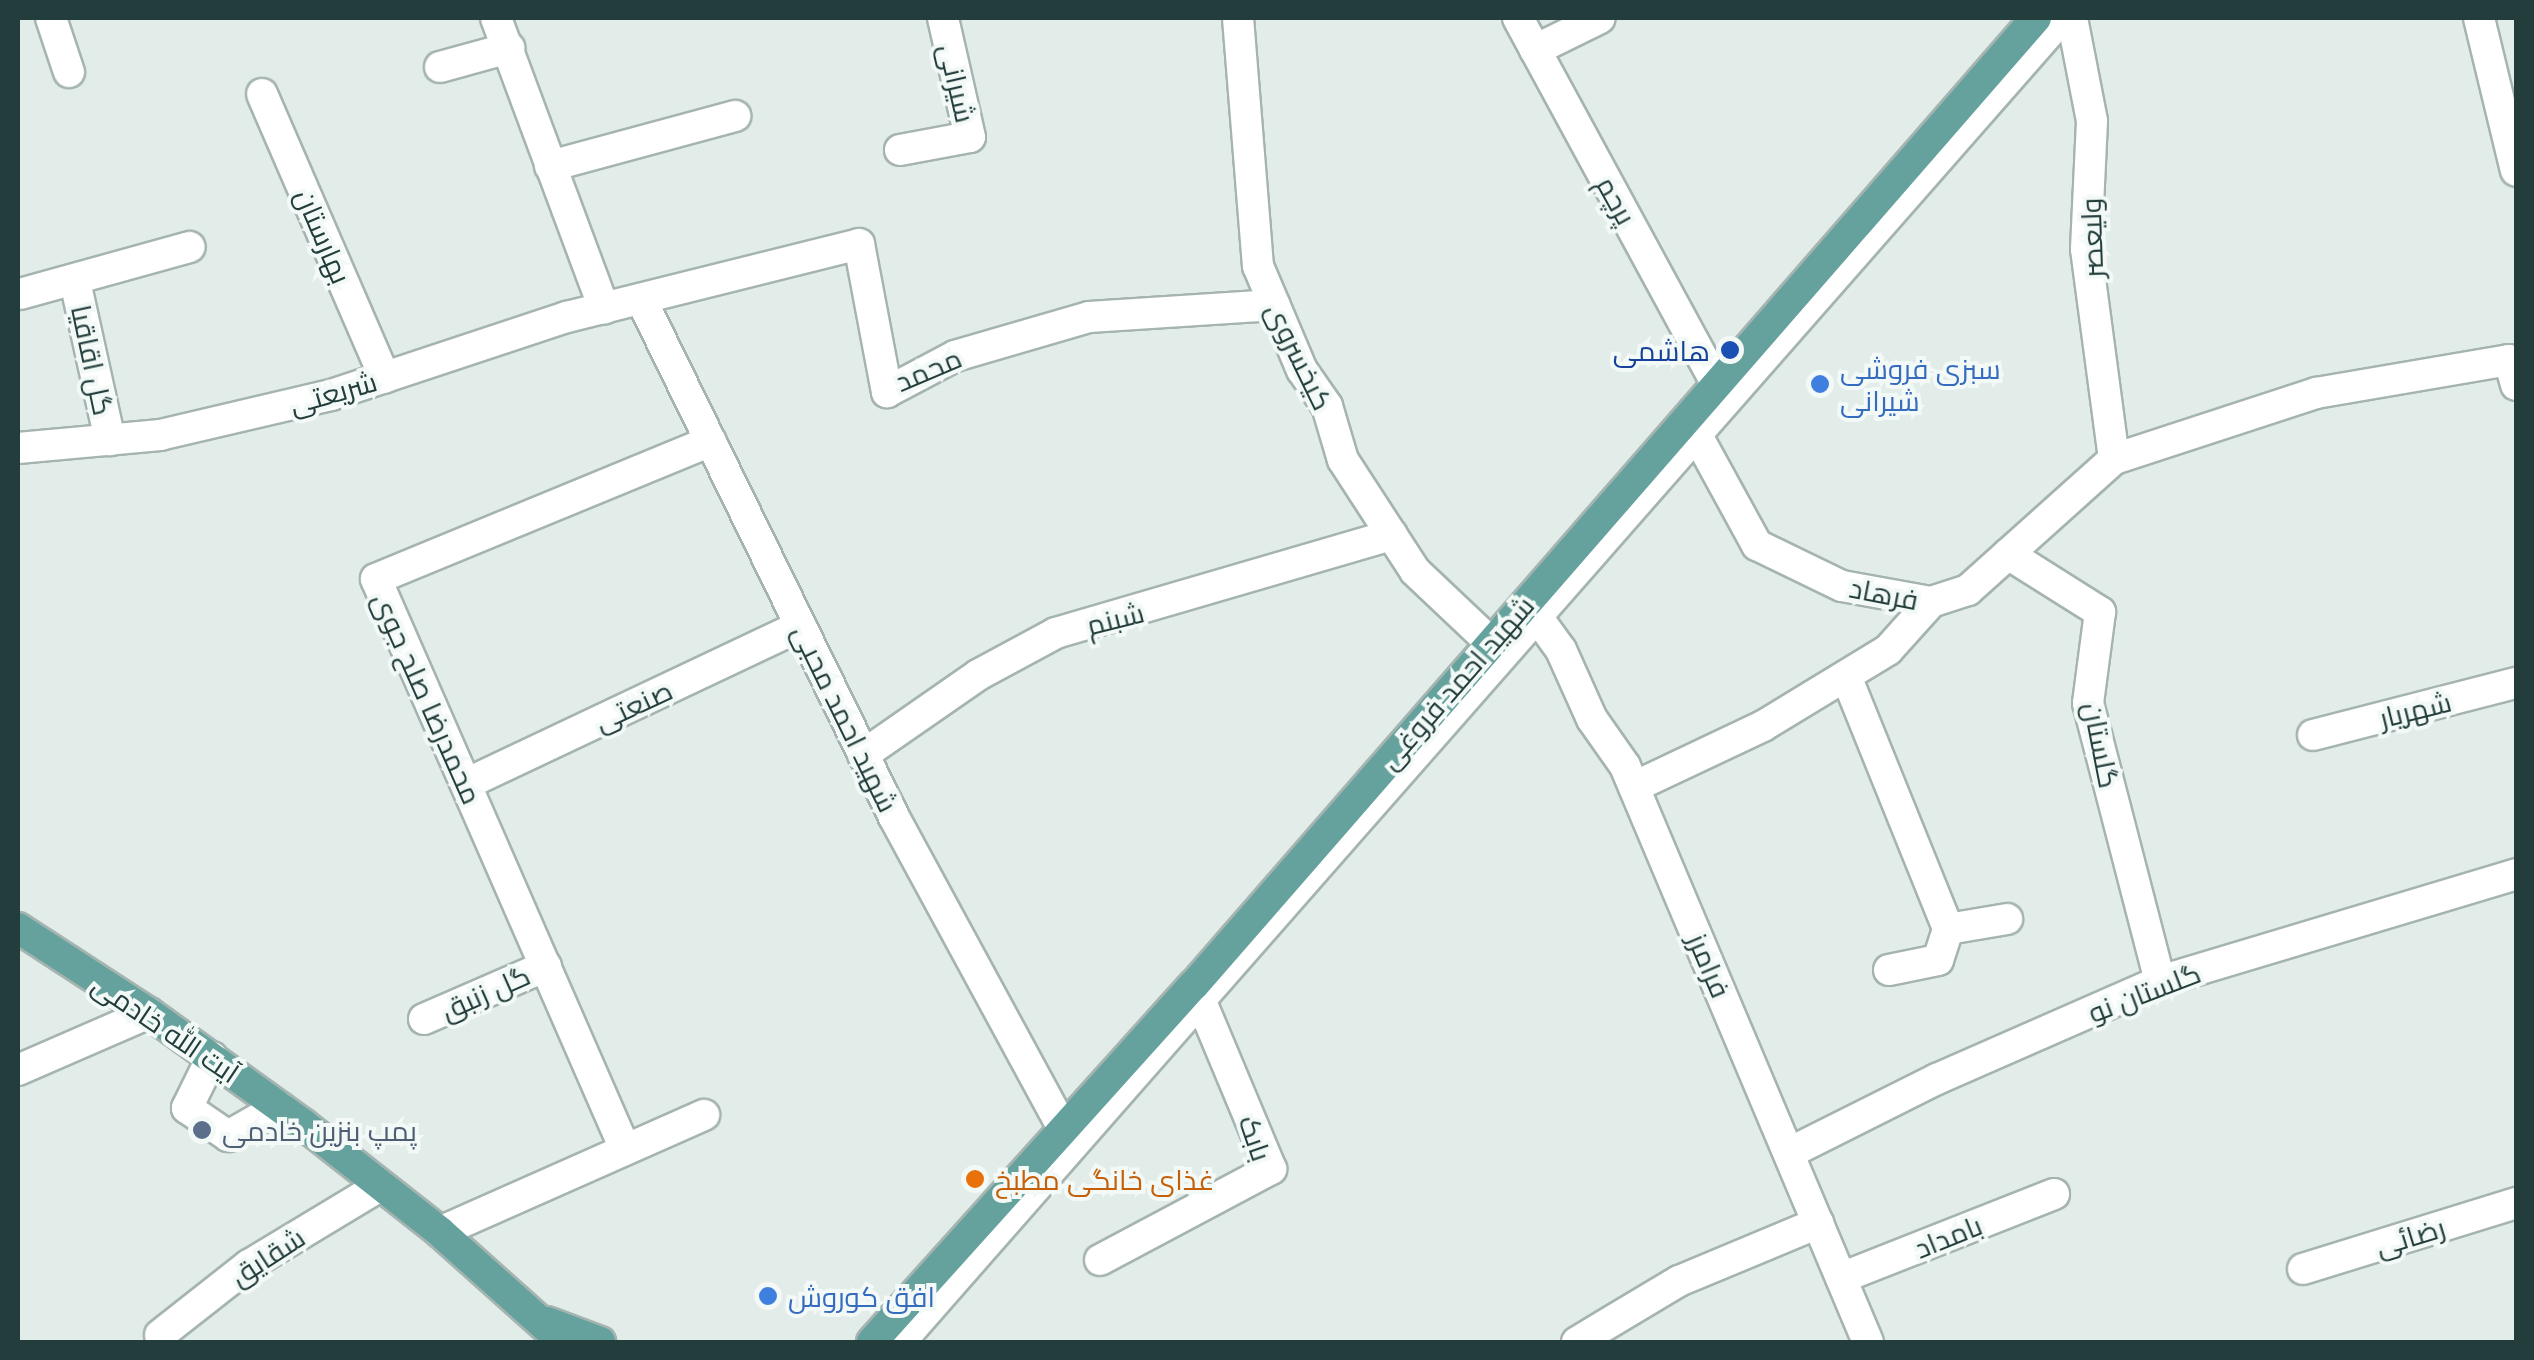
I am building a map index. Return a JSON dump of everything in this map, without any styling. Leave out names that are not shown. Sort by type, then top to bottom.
[{"type":"main road","name":"شهید احمد فروغی","points":[[871,1342],[1194,985],[2036,18]]},
{"type":"main road","name":"آیت الله خادمی","points":[[18,928],[149,1012],[279,1107],[440,1232],[553,1332],[600,1342]]},
{"type":"street","points":[[51,18],[69,72]]},
{"type":"street","points":[[496,18],[604,309]]},
{"type":"street","name":"شیرانی","points":[[900,150],[970,137],[943,18]]},
{"type":"street","name":"کیخسروی","points":[[1238,18],[1258,266],[1302,370],[1327,406],[1342,460],[1416,571],[1490,642]]},
{"type":"street","name":"پرچم","points":[[1518,18],[1716,382]]},
{"type":"street","points":[[1535,50],[1600,18]]},
{"type":"street","name":"شهید احمد فروغی","points":[[900,1342],[2062,18]]},
{"type":"street","name":"ولیعصر","points":[[2072,18],[2092,120],[2086,249],[2114,459]]},
{"type":"street","points":[[2479,18],[2516,171]]},
{"type":"street","points":[[440,66],[509,48]]},
{"type":"street","name":"بهارستان","points":[[262,94],[385,378]]},
{"type":"street","points":[[550,166],[735,116]]},
{"type":"street","name":"محمد","points":[[641,299],[859,244],[888,392],[955,356],[1089,318],[1275,305]]},
{"type":"street","name":"گل اقاقیا","points":[[20,294],[75,282],[190,247]]},
{"type":"street","name":"گل اقاقیا","points":[[75,282],[110,440]]},
{"type":"street","name":"شریعتی","points":[[18,448],[160,435],[385,378],[641,299]]},
{"type":"street","name":"شهید احمد محبی","points":[[641,299],[863,755],[1064,1130]]},
{"type":"street","points":[[2114,459],[2316,393],[2513,372]]},
{"type":"street","name":"فرهاد","points":[[1687,416],[1757,545],[1842,586],[1931,602],[1968,590],[2114,459]]},
{"type":"street","name":"محمدرضا صلح جوی","points":[[625,1149],[376,579],[711,442]]},
{"type":"street","name":"شبنم","points":[[863,755],[978,675],[1056,632],[1392,536]]},
{"type":"street","name":"گلستان","points":[[2008,554],[2100,612],[2088,702],[2160,981]]},
{"type":"street","name":"فرامرز","points":[[1526,602],[1561,650],[1592,719],[1634,787],[1868,1342]]},
{"type":"street","points":[[1634,787],[1763,726],[1888,650],[1931,602]]},
{"type":"street","name":"صنعتی","points":[[466,784],[800,626]]},
{"type":"street","points":[[1846,676],[1948,929],[1938,960],[1889,970]]},
{"type":"street","name":"شهریار","points":[[2312,735],[2516,683]]},
{"type":"street","name":"گلستان نو","points":[[1789,1153],[1937,1078],[2160,981],[2516,874]]},
{"type":"street","points":[[1948,929],[2007,919]]},
{"type":"street","name":"گل زنبق","points":[[424,1018],[546,966]]},
{"type":"street","name":"بابک","points":[[1100,1260],[1271,1169],[1194,985]]},
{"type":"street","points":[[18,1070],[149,1012]]},
{"type":"street","points":[[212,1057],[187,1108],[228,1136],[279,1107]]},
{"type":"street","points":[[440,1232],[704,1115]]},
{"type":"street","name":"شقایق","points":[[160,1335],[249,1264],[380,1186]]},
{"type":"street","name":"بامداد","points":[[1841,1278],[2054,1194]]},
{"type":"street","name":"رضائی","points":[[2303,1268],[2516,1204]]},
{"type":"street","points":[[1577,1342],[1679,1282],[1818,1223]]},
{"type":"street","points":[[906,1306],[925,1342]]},
{"type":"place","name":"هاشمی","points":[[1730,350]]},
{"type":"place","name":"سبزی فروشی شیرانی","points":[[1820,384]]},
{"type":"place","name":"پمپ بنزین خادمی","points":[[202,1130]]},
{"type":"place","name":"غذای خانگی مطبخ","points":[[975,1179]]},
{"type":"place","name":"افق کوروش","points":[[768,1296]]}]
